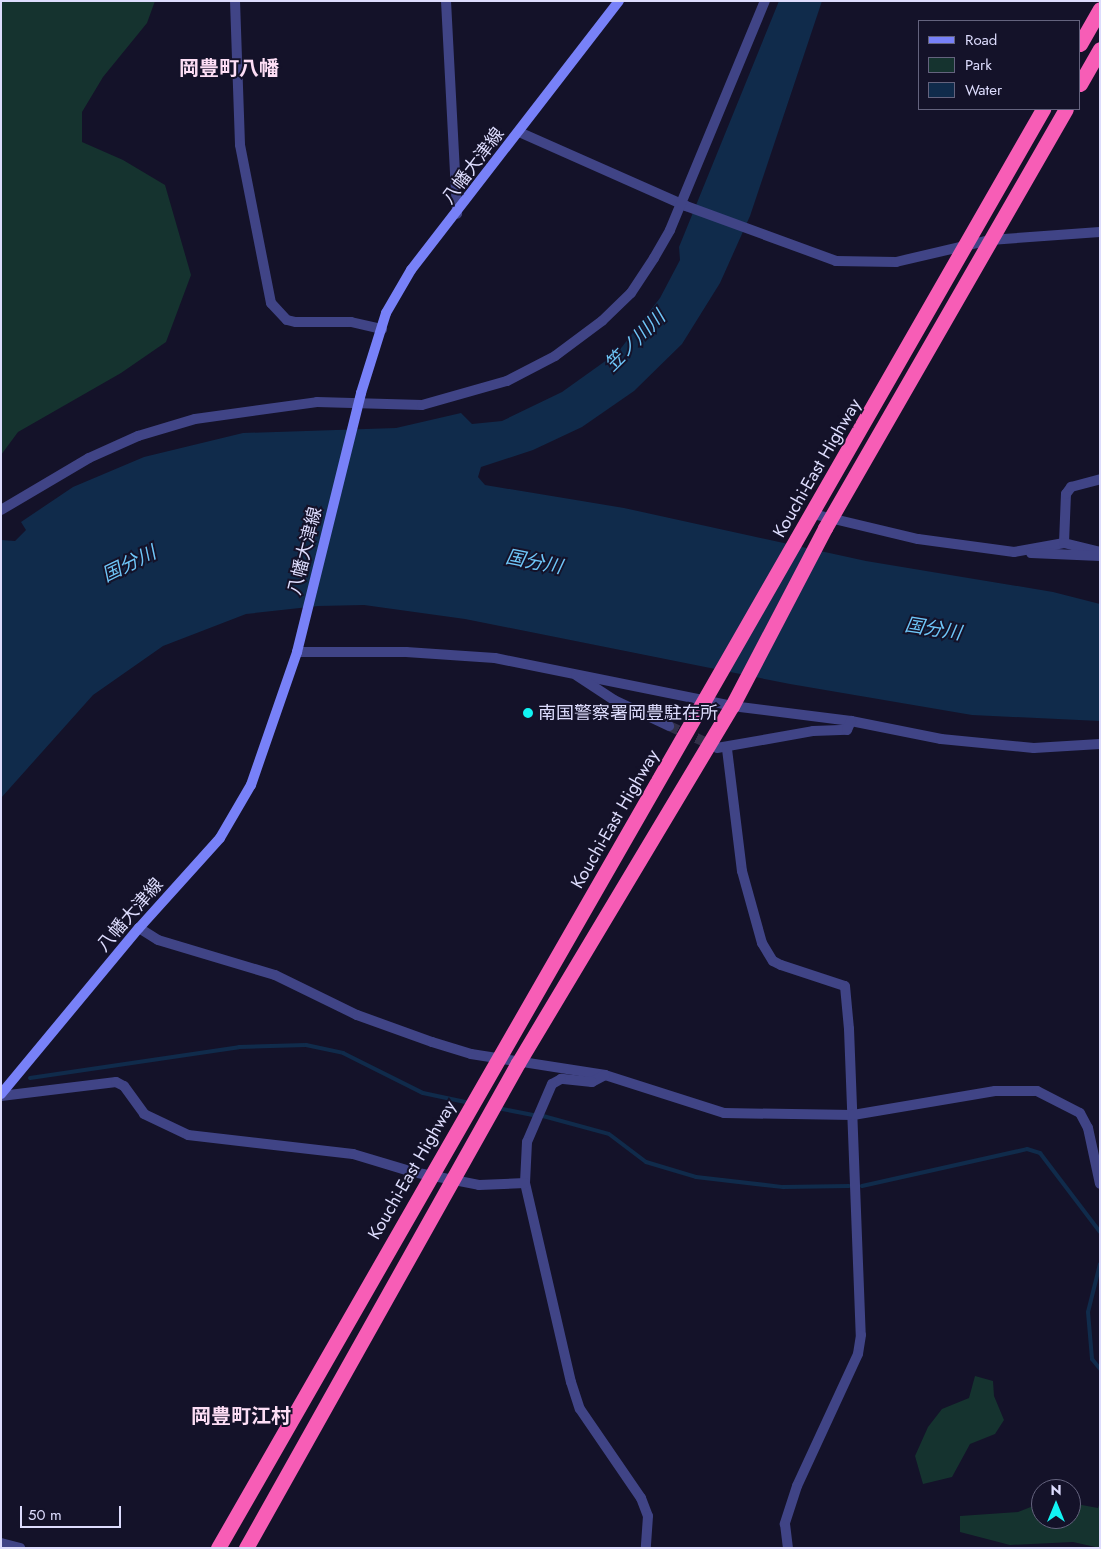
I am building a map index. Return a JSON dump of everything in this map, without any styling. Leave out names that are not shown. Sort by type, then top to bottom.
[{"type":"highway","points":[[1081,42],[1100,9]]},
{"type":"highway","points":[[1081,82],[1100,49]]},
{"type":"highway","name":"Kouchi-East Highway","points":[[218,1548],[496,1058],[810,519],[1042,110]]},
{"type":"highway","name":"Kouchi-East Highway","points":[[246,1548],[518,1063],[735,699],[829,522],[1065,110]]},
{"type":"main road","name":"八幡大津線","points":[[1,1095],[139,928],[220,838],[251,785],[298,648],[358,405],[382,329],[396,294],[411,270],[457,214],[619,1]]},
{"type":"street","points":[[234,1],[240,145],[272,303],[287,320],[296,322],[352,322],[382,329]]},
{"type":"street","points":[[446,1],[457,214]]},
{"type":"street","points":[[1,510],[89,458],[157,430],[195,419],[285,404],[422,405],[462,396],[507,381],[555,356],[631,293],[670,230],[683,205],[765,1]]},
{"type":"street","points":[[519,132],[683,205],[836,261],[872,264],[896,262],[990,240],[1100,232]]},
{"type":"street","points":[[1064,543],[1066,494],[1071,487],[1100,479]]},
{"type":"street","points":[[810,519],[918,539],[1014,552],[1100,556]]},
{"type":"street","points":[[1014,552],[1064,543],[1100,552]]},
{"type":"street","points":[[298,648],[416,652],[495,658],[709,694],[941,739],[1034,748],[1100,744]]},
{"type":"street","points":[[571,671],[614,700],[670,726]]},
{"type":"street","points":[[788,1548],[785,1524],[797,1486],[858,1354],[861,1335],[853,1115],[845,986],[781,965],[773,960],[762,943],[742,871],[722,748],[804,732],[847,730],[851,721]]},
{"type":"street","points":[[139,928],[158,940],[275,975],[357,1015],[432,1042],[518,1063],[605,1075],[724,1113],[853,1115],[995,1091],[1038,1091],[1080,1113],[1088,1128],[1100,1184]]},
{"type":"street","points":[[605,1075],[592,1082],[560,1080],[552,1084],[527,1142],[525,1182],[571,1382],[580,1408],[642,1498],[648,1516],[646,1548]]},
{"type":"street","points":[[1,1095],[116,1082],[124,1086],[144,1114],[188,1135],[353,1154],[430,1175],[479,1185],[525,1182]]},
{"type":"street","points":[[1,1543],[20,1548]]},
{"type":"green space","points":[[1,1],[155,1],[147,23],[103,77],[82,112],[82,142],[123,160],[165,185],[191,275],[166,342],[121,373],[18,432],[1,455]]},
{"type":"green space","points":[[975,1376],[993,1381],[994,1396],[1004,1420],[995,1434],[970,1444],[952,1477],[923,1484],[915,1456],[928,1427],[942,1409],[969,1398]]},
{"type":"green space","points":[[1100,1502],[1100,1548],[1073,1542],[1010,1545],[960,1532],[960,1516],[1018,1512],[1031,1507],[1031,1529],[1081,1529],[1081,1505],[1098,1508]]},
{"type":"water","points":[[779,1],[822,1],[750,216],[720,283],[682,344],[634,391],[582,427],[533,450],[481,467],[478,477],[485,485],[624,508],[866,561],[1053,592],[1100,604],[1100,721],[972,715],[790,684],[465,619],[364,605],[318,606],[246,614],[163,646],[93,695],[1,798],[1,540],[15,541],[26,530],[21,522],[73,487],[144,457],[243,433],[396,428],[461,413],[472,424],[502,421],[562,392],[618,352],[660,298],[680,260],[679,247]]},
{"type":"waterway","points":[[30,1078],[239,1047],[306,1045],[343,1053],[423,1093],[470,1103]]},
{"type":"waterway","points":[[497,1108],[534,1115]]},
{"type":"waterway","points":[[543,1116],[609,1134],[646,1162],[696,1177],[783,1187],[849,1186]]},
{"type":"waterway","points":[[862,1186],[1027,1149],[1040,1153],[1100,1232]]},
{"type":"waterway","points":[[1100,1264],[1088,1312],[1092,1359],[1100,1369]]},
{"type":"tunnel","points":[[669,726],[714,746]]},
{"type":"place","name":"南国警察署岡豊駐在所","points":[[528,713]]},
{"type":"district","name":"岡豊町八幡","points":[[229,68]]},
{"type":"district","name":"岡豊町江村","points":[[241,1416]]},
{"type":"water label","name":"笠ノ川川","points":[[635,341]]},
{"type":"water label","name":"国分川","points":[[534,562]]},
{"type":"water label","name":"国分川","points":[[129,564]]},
{"type":"water label","name":"国分川","points":[[933,629]]}]
